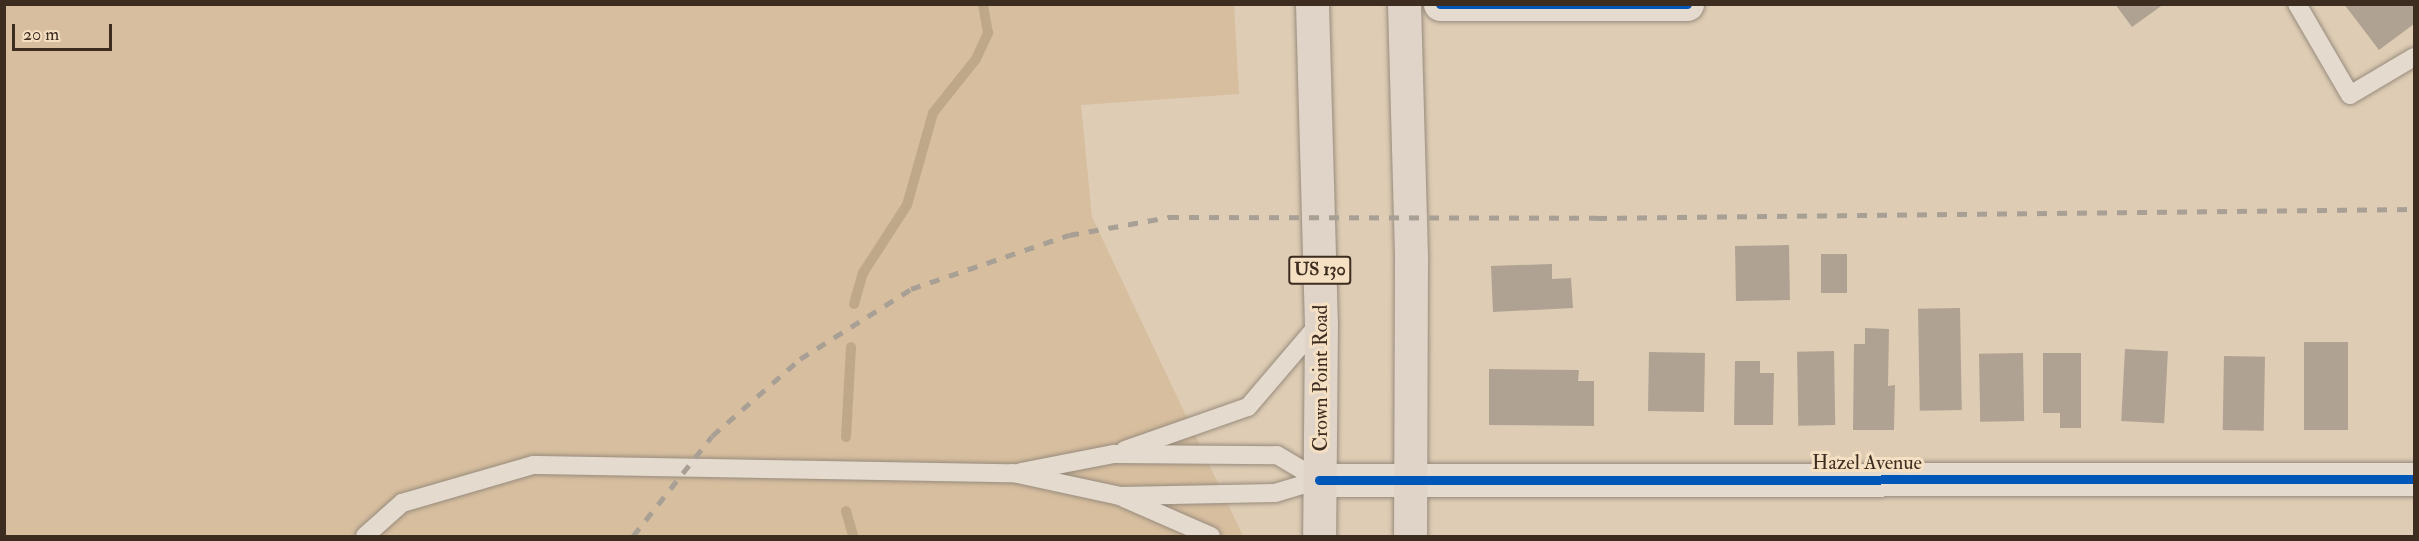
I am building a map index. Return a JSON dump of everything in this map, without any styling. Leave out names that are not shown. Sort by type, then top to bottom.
[{"type":"highway","name":"Crown Point Road","points":[[1312,4],[1321,323],[1319,537]]},
{"type":"highway","points":[[1404,4],[1410,537]]},
{"type":"street","points":[[1440,4],[1687,4]]},
{"type":"street","name":"Hazel Avenue","points":[[1319,480],[2415,479]]},
{"type":"lane","points":[[2297,4],[2350,95],[2415,57]]},
{"type":"lane","points":[[1013,473],[1114,454],[1248,407],[1321,323]]},
{"type":"lane","points":[[1114,454],[1277,455],[1319,480]]},
{"type":"lane","points":[[365,537],[402,503],[533,465],[1013,473],[1120,496],[1211,537]]},
{"type":"lane","points":[[1120,496],[1275,493],[1319,480]]},
{"type":"shaded area","points":[[4,5],[1234,5],[1239,94],[1081,105],[1092,217],[1243,536],[5,536]]},
{"type":"building","points":[[2115,4],[2164,4],[2132,27]]},
{"type":"building","points":[[2344,4],[2414,4],[2414,24],[2379,50]]},
{"type":"building","points":[[1789,245],[1790,300],[1736,301],[1735,246]]},
{"type":"building","points":[[1821,254],[1847,254],[1847,293],[1821,293]]},
{"type":"building","points":[[1552,264],[1552,279],[1571,278],[1573,308],[1493,312],[1491,266]]},
{"type":"building","points":[[1960,308],[1962,410],[1920,411],[1918,309]]},
{"type":"building","points":[[1865,328],[1889,329],[1888,386],[1895,385],[1894,430],[1853,430],[1854,344],[1865,344]]},
{"type":"building","points":[[2304,342],[2348,342],[2348,430],[2304,430]]},
{"type":"building","points":[[2125,349],[2168,351],[2164,423],[2121,421]]},
{"type":"building","points":[[1834,351],[1835,425],[1798,426],[1797,352]]},
{"type":"building","points":[[1649,352],[1705,353],[1704,412],[1648,411]]},
{"type":"building","points":[[2023,353],[2024,421],[1980,422],[1979,354]]},
{"type":"building","points":[[2043,353],[2081,353],[2081,428],[2060,428],[2060,413],[2043,413]]},
{"type":"building","points":[[2224,356],[2265,357],[2264,431],[2223,430]]},
{"type":"building","points":[[1735,361],[1760,361],[1760,373],[1774,373],[1773,425],[1734,425]]},
{"type":"building","points":[[1489,369],[1579,370],[1578,381],[1594,381],[1594,426],[1489,425]]},
{"type":"waterway","points":[[854,304],[863,273],[907,205],[933,113],[976,59],[988,33],[983,4]]},
{"type":"waterway","points":[[846,437],[851,347]]},
{"type":"waterway","points":[[846,511],[853,536]]},
{"type":"railway","points":[[633,536],[712,436],[800,359],[911,289],[1069,235],[1169,217],[1597,218],[2414,209]]},
{"type":"cycle path","points":[[1440,4],[1687,4]]},
{"type":"cycle path","points":[[1319,480],[2414,479]]}]
